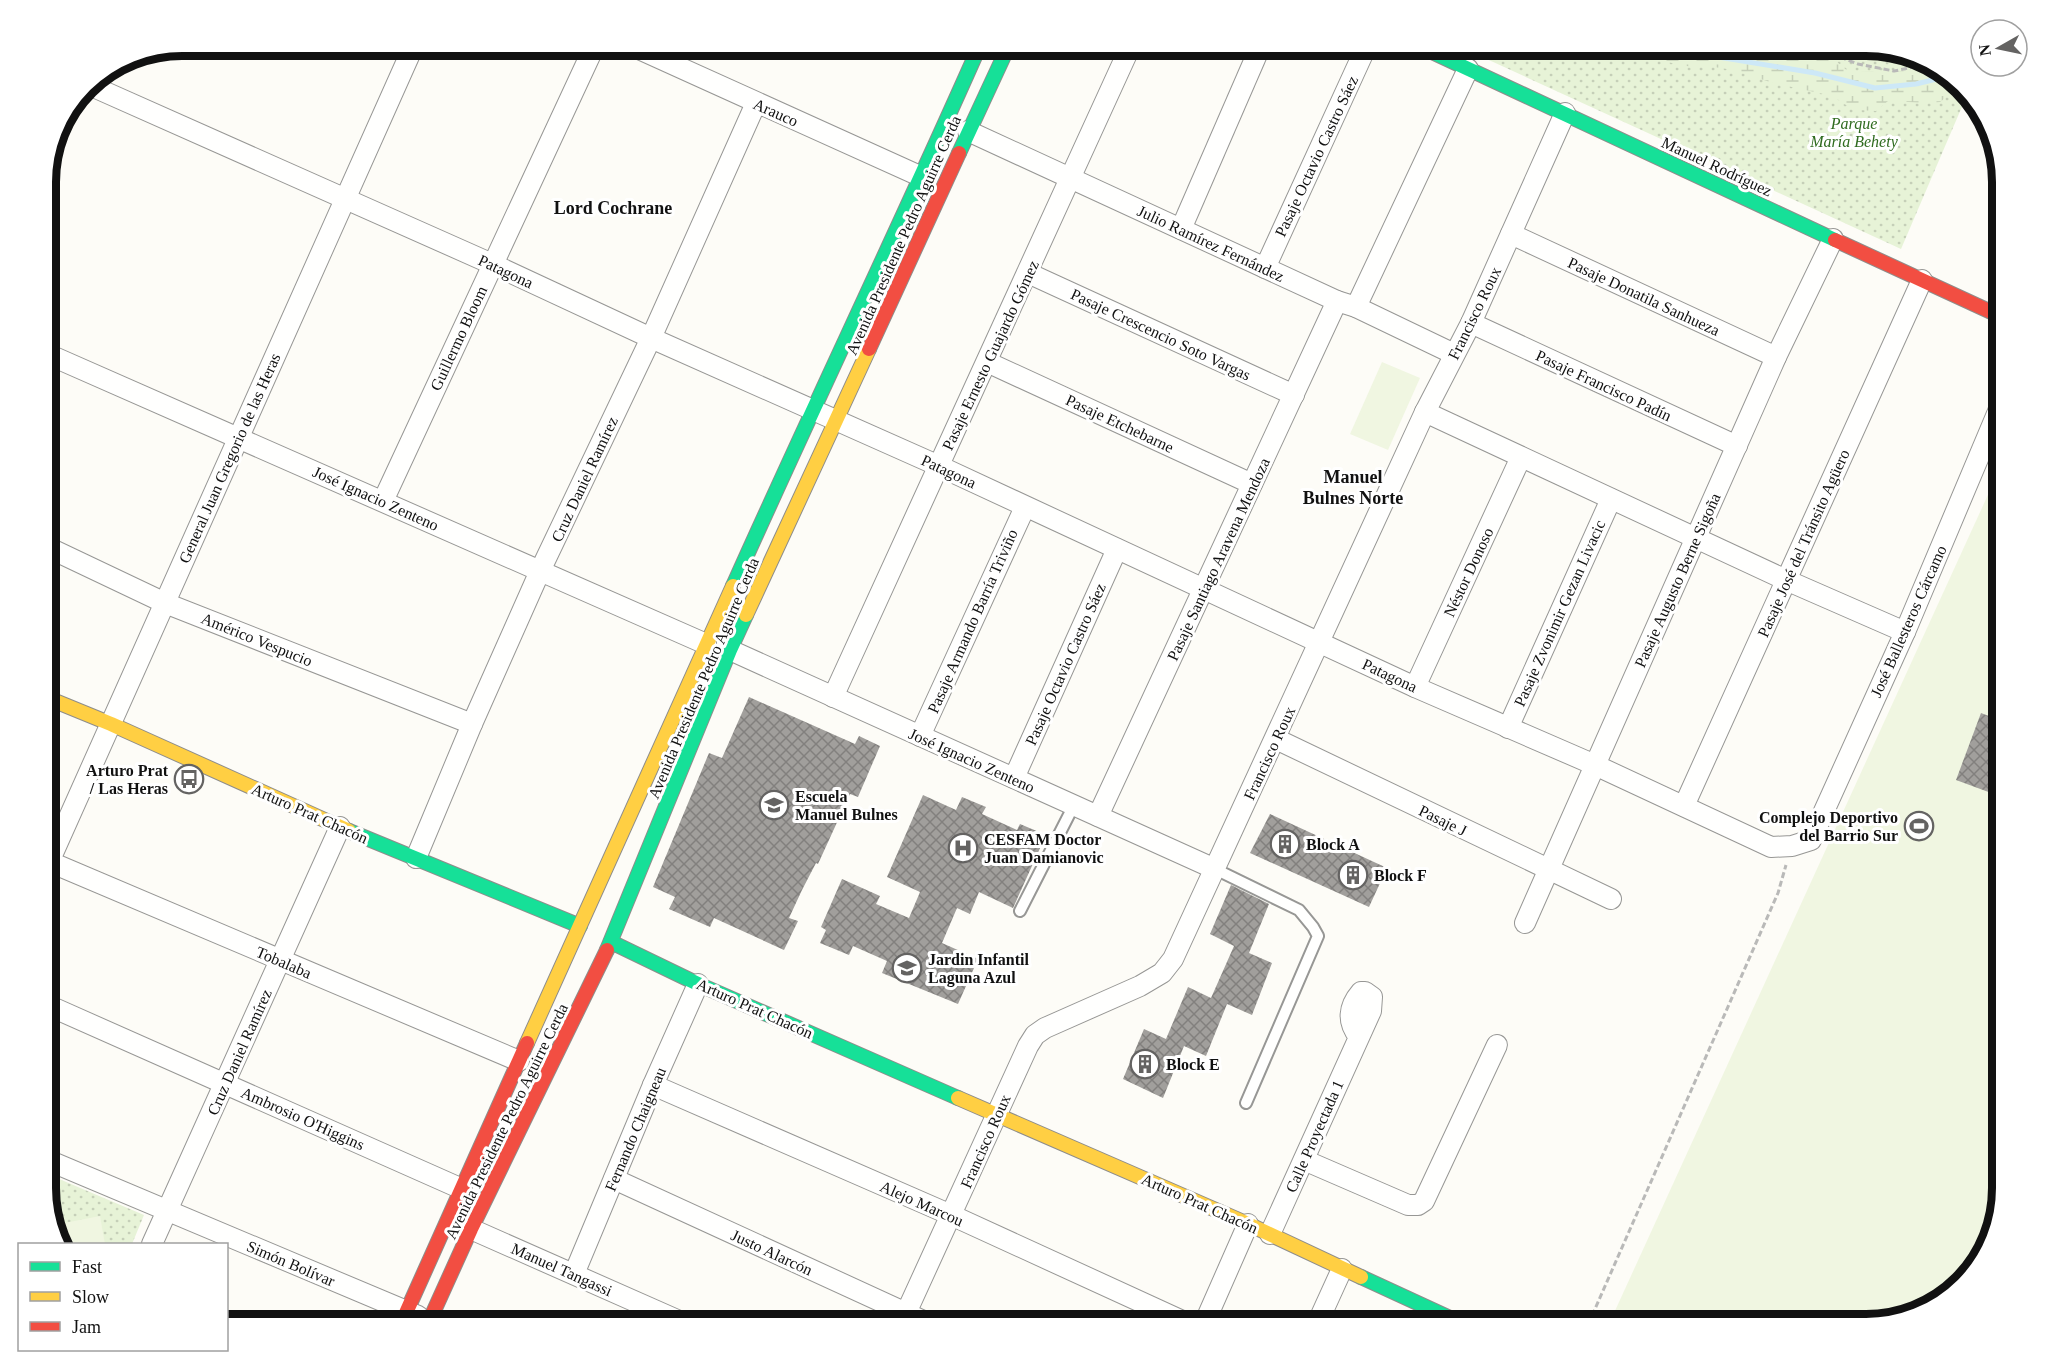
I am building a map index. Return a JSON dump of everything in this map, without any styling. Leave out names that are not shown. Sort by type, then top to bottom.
[{"type":"main road","name":"Avenida Presidente Pedro Aguirre Cerda","points":[[406,1314],[812,409],[922,177],[975,56]]},
{"type":"main road","name":"Avenida Presidente Pedro Aguirre Cerda","points":[[435,1314],[471,1229],[611,942],[730,650],[1003,56]]},
{"type":"main road","name":"Manuel Rodríguez","points":[[1440,56],[1992,312]]},
{"type":"main road","points":[[706,644],[730,650]]},
{"type":"main road","name":"Arturo Prat Chacón","points":[[56,701],[340,827],[580,926]]},
{"type":"main road","name":"Arturo Prat Chacón","points":[[611,942],[698,984],[1248,1224],[1435,1314]]},
{"type":"street","name":"General Juan Gregorio de las Heras","points":[[56,847],[409,56]]},
{"type":"street","name":"Guillermo Bloom","points":[[383,501],[589,56]]},
{"type":"street","name":"Arauco","points":[[654,56],[922,177]]},
{"type":"street","name":"Pasaje Ernesto Guajardo Gómez","points":[[833,697],[1126,56]]},
{"type":"street","points":[[1181,229],[1256,56]]},
{"type":"street","name":"Pasaje Octavio Castro Sáez","points":[[1266,268],[1362,56]]},
{"type":"street","points":[[1356,307],[1468,69]]},
{"type":"street","name":"Patagona","points":[[97,88],[939,466],[1415,687],[1595,765],[1771,847],[1792,846],[1811,840]]},
{"type":"street","name":"Cruz Daniel Ramírez","points":[[416,858],[540,571],[651,338],[756,103]]},
{"type":"street","name":"Francisco Roux","points":[[905,1314],[1035,1035],[1045,1028],[1121,995],[1162,973],[1173,959],[1425,412],[1471,323],[1565,113]]},
{"type":"street","name":"Julio Ramírez Fernández","points":[[968,131],[1337,301],[1356,307],[1454,354]]},
{"type":"street","name":"Pasaje Donatila Sanhueza","points":[[1511,234],[1776,357]]},
{"type":"street","name":"Pasaje Augusto Berne Sigoña","points":[[1525,923],[1776,357],[1833,239]]},
{"type":"street","name":"Pasaje Crescencio Soto Vargas","points":[[1028,273],[1294,395]]},
{"type":"street","name":"Pasaje José del Tránsito Agüero","points":[[1684,806],[1922,280]]},
{"type":"street","name":"Pasaje Santiago Aravena Mendoza","points":[[1098,816],[1337,301]]},
{"type":"street","name":"Pasaje Francisco Padín","points":[[1471,323],[1737,446]]},
{"type":"street","name":"José Ignacio Zenteno","points":[[56,358],[706,644]]},
{"type":"street","name":"Pasaje Etchebarne","points":[[987,362],[1252,484]]},
{"type":"street","points":[[1425,412],[1786,580],[1905,632]]},
{"type":"street","name":"José Ballesteros Cárcamo","points":[[1811,840],[1905,632],[1992,426]]},
{"type":"street","name":"Néstor Donoso","points":[[1415,687],[1521,457]]},
{"type":"street","name":"Pasaje Zvonimir Gezan Livacic","points":[[1508,728],[1611,499]]},
{"type":"street","name":"Pasaje Armando Barría Triviño","points":[[920,736],[1025,507]]},
{"type":"street","name":"Pasaje Octavio Castro Sáez","points":[[1014,778],[1117,549]]},
{"type":"street","name":"Américo Vespucio","points":[[56,551],[165,603],[472,724]]},
{"type":"street","name":"José Ignacio Zenteno","points":[[730,650],[1215,869]]},
{"type":"street","name":"Pasaje J","points":[[1276,739],[1611,899]]},
{"type":"street","name":"Cruz Daniel Ramírez","points":[[153,1243],[340,827]]},
{"type":"street","name":"Tobalaba","points":[[56,871],[280,960],[519,1061]]},
{"type":"street","name":"Arturo Prat Chacón","points":[[580,926],[611,942]]},
{"type":"street","name":"Fernando Chaigneau","points":[[574,1274],[698,984]]},
{"type":"street","name":"Ambrosio O'Higgins","points":[[56,1009],[462,1189]]},
{"type":"street","name":"Calle Proyectada 1","points":[[1270,1234],[1359,1037]]},
{"type":"street","points":[[1304,1160],[1408,1205],[1418,1205],[1424,1201],[1497,1045]]},
{"type":"street","name":"Alejo Marcou","points":[[653,1085],[951,1215],[1167,1314]]},
{"type":"street","name":"Simón Bolívar","points":[[56,1164],[395,1314]]},
{"type":"street","name":"Justo Alarcón","points":[[614,1179],[895,1314]]},
{"type":"street","points":[[1208,1314],[1248,1224]]},
{"type":"street","name":"Manuel Tangassi","points":[[471,1229],[664,1314]]},
{"type":"street","points":[[1322,1314],[1342,1269]]},
{"type":"lane","points":[[1020,911],[1074,806]]},
{"type":"lane","points":[[1215,869],[1299,910],[1318,936],[1246,1103]]},
{"type":"path","points":[[1841,56],[1858,64],[1894,71],[1917,66]]},
{"type":"path","points":[[1593,1314],[1778,893],[1792,846]]},
{"type":"green space","name":"Parque María Behety","points":[[1480,56],[1874,56],[1906,62],[1921,68],[1949,87],[1964,102],[1901,249]]},
{"type":"green space","points":[[1650,56],[1830,56],[1849,72],[1929,73],[1953,91],[1940,102],[1888,101],[1876,111],[1858,110],[1833,96],[1773,83],[1733,70],[1708,66],[1692,67]]},
{"type":"green space","points":[[1382,362],[1420,378],[1388,450],[1350,434]]},
{"type":"green space","name":"Complejo Deportivo del Barrio Sur","points":[[1992,486],[1992,1188],[1989,1212],[1979,1243],[1960,1271],[1936,1292],[1921,1301],[1890,1311],[1866,1314],[1614,1313]]},
{"type":"green space","points":[[56,1178],[144,1215],[132,1243],[68,1243],[58,1212]]},
{"type":"green space","points":[[100,1216],[105,1243],[68,1243],[61,1224]]},
{"type":"building","name":"Escuela Manuel Bulnes","points":[[749,697],[855,744],[859,736],[880,746],[858,797],[850,794],[818,864],[816,863],[802,890],[789,918],[798,921],[784,950],[714,918],[710,927],[669,909],[675,897],[653,887],[709,753],[722,758]]},
{"type":"building","points":[[1981,713],[1992,717],[1992,793],[1956,780]]},
{"type":"building","points":[[923,795],[956,810],[962,797],[986,807],[982,814],[1017,830],[1020,824],[1046,835],[1013,908],[979,892],[970,914],[957,908],[942,943],[978,959],[958,1004],[882,973],[887,961],[853,946],[849,955],[820,943],[826,930],[821,927],[842,879],[880,896],[876,904],[909,918],[920,892],[887,877]]},
{"type":"building","points":[[1270,814],[1387,868],[1369,907],[1250,853]]},
{"type":"building","points":[[1231,885],[1269,904],[1249,953],[1272,963],[1252,1015],[1227,1004],[1206,1056],[1184,1046],[1163,1098],[1123,1079],[1144,1029],[1166,1039],[1188,987],[1211,998],[1234,946],[1210,934]]},
{"type":"waterway","points":[[1712,56],[1815,73],[1875,88],[1916,84],[1938,79]]},
{"type":"traffic: fast","points":[[733,586],[975,56]]},
{"type":"traffic: fast","points":[[959,153],[1004,56]]},
{"type":"traffic: fast","points":[[1441,56],[1835,240]]},
{"type":"traffic: fast","points":[[607,950],[746,615]]},
{"type":"traffic: fast","points":[[349,831],[580,926]]},
{"type":"traffic: fast","points":[[611,942],[698,984],[958,1098]]},
{"type":"traffic: fast","points":[[1361,1277],[1441,1314]]},
{"type":"traffic: slow","points":[[746,615],[869,349]]},
{"type":"traffic: slow","points":[[527,1043],[733,586]]},
{"type":"traffic: slow","points":[[56,702],[349,831]]},
{"type":"traffic: slow","points":[[958,1098],[1248,1224],[1361,1277]]},
{"type":"traffic: jam","points":[[869,349],[959,153]]},
{"type":"traffic: jam","points":[[1835,240],[1992,312]]},
{"type":"traffic: jam","points":[[433,1314],[471,1229],[607,950]]},
{"type":"traffic: jam","points":[[405,1314],[527,1043]]},
{"type":"place","name":"Arturo Prat / Las Heras","points":[[189,779]]},
{"type":"place","name":"Escuela Manuel Bulnes","points":[[774,805]]},
{"type":"place","name":"Complejo Deportivo del Barrio Sur","points":[[1919,826]]},
{"type":"place","name":"Block A","points":[[1285,844]]},
{"type":"place","name":"CESFAM Doctor Juan Damianovic","points":[[963,848]]},
{"type":"place","name":"Block F","points":[[1353,875]]},
{"type":"place","name":"Jardin Infantil Laguna Azul","points":[[907,968]]},
{"type":"place","name":"Block E","points":[[1145,1064]]},
{"type":"district","name":"Lord Cochrane","points":[[613,208]]},
{"type":"district","name":"Manuel Bulnes Norte","points":[[1353,487]]}]
